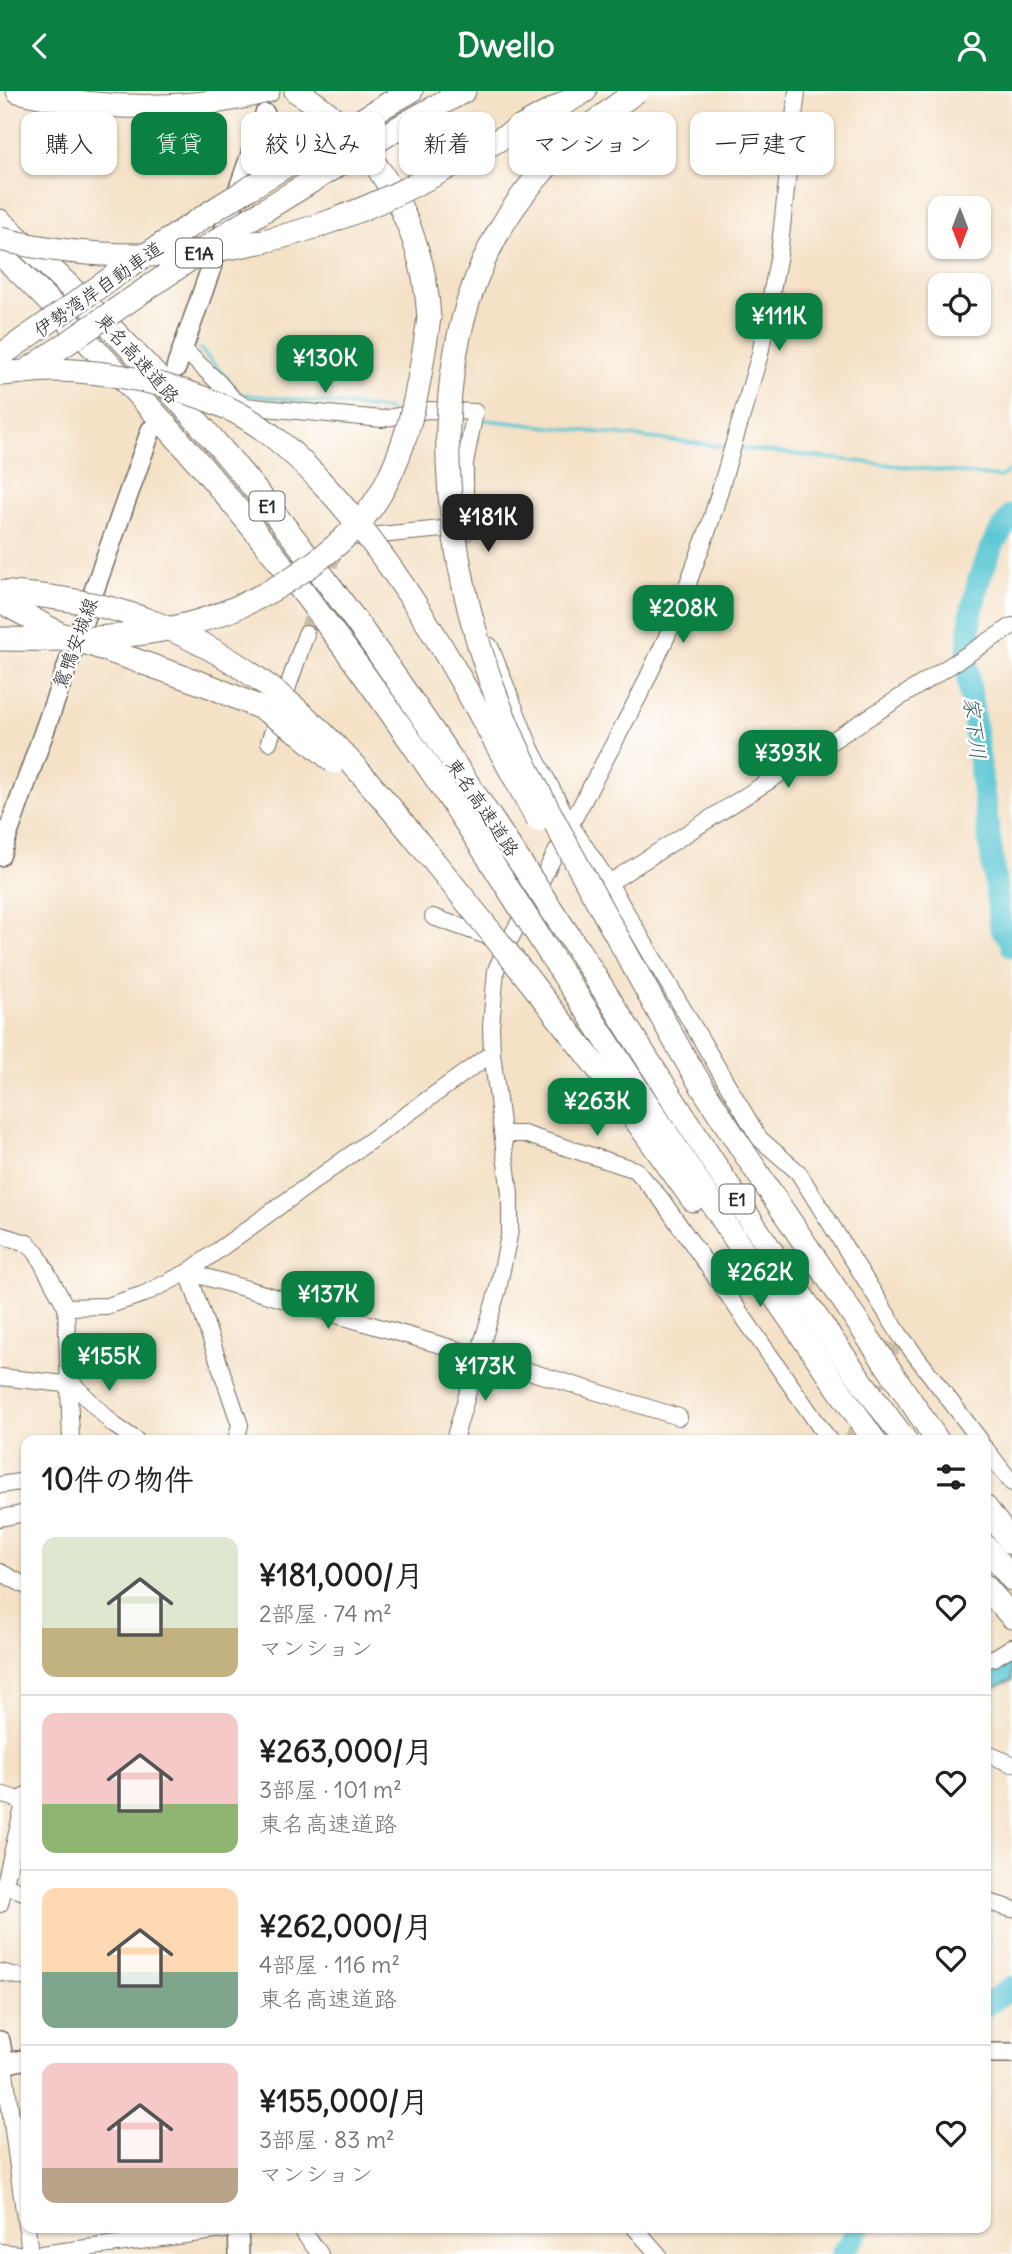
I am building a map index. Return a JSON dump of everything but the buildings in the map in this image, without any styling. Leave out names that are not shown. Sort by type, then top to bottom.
[{"type":"highway","points":[[18,91],[96,104],[176,105],[218,100],[267,102]]},
{"type":"highway","points":[[0,639],[107,638],[154,633],[221,616],[285,584],[321,558],[345,538],[379,496],[407,434],[415,404],[429,318],[428,295],[406,216],[388,183],[354,140],[296,91]]},
{"type":"highway","name":"伊勢湾岸自動車道","points":[[0,356],[220,206],[411,91]]},
{"type":"highway","name":"伊勢湾岸自動車道","points":[[0,389],[234,229],[403,125],[464,91]]},
{"type":"highway","points":[[0,239],[82,253],[141,255],[201,252],[256,243],[320,225],[421,182],[585,91]]},
{"type":"highway","points":[[637,91],[585,131],[551,163],[521,198],[482,266],[465,315],[455,357],[450,396],[448,456],[453,515],[466,587],[477,636],[492,683],[517,746],[583,876],[685,1058]]},
{"type":"highway","name":"東名高速道路","points":[[0,221],[86,301],[144,363],[247,481],[362,630],[579,951],[764,1240],[901,1435]]},
{"type":"highway","name":"東名高速道路","points":[[0,254],[145,400],[256,529],[314,606],[412,741],[745,1254],[871,1435]]},
{"type":"highway","points":[[0,374],[52,370],[96,374],[141,381],[224,406],[263,428],[304,463],[367,534],[421,610],[582,899],[771,1193],[934,1435]]},
{"type":"highway","points":[[0,592],[68,599],[113,609],[176,631],[229,660],[303,713],[337,745],[366,776],[612,1087],[806,1361],[863,1435]]},
{"type":"highway","points":[[0,601],[58,633],[212,687],[263,709],[301,734],[359,784],[431,857]]},
{"type":"highway","points":[[991,1515],[1012,1543]]},
{"type":"highway","points":[[991,1553],[1012,1579]]},
{"type":"highway","points":[[991,1593],[1012,1617]]},
{"type":"main road","points":[[176,368],[267,102]]},
{"type":"main road","name":"鴛鴨安城線","points":[[0,856],[151,430]]},
{"type":"main road","points":[[0,2042],[2,2065],[21,2060]]},
{"type":"main road","points":[[991,2053],[1012,2053]]},
{"type":"main road","points":[[238,2233],[239,2254]]},
{"type":"street","points":[[455,1435],[498,1289],[510,1231],[510,1194],[492,1053],[491,1005],[496,970],[641,692],[674,621],[710,524],[760,354],[779,254],[797,91]]},
{"type":"street","points":[[183,349],[218,381],[233,399],[244,406],[382,419],[428,410],[475,412],[466,463],[464,527],[484,630],[531,749],[570,824],[609,883],[756,1140],[798,1172],[897,1339],[976,1435]]},
{"type":"street","points":[[344,542],[359,536],[464,527]]},
{"type":"street","points":[[609,883],[1012,626]]},
{"type":"street","points":[[269,742],[306,634]]},
{"type":"street","points":[[433,917],[508,943]]},
{"type":"street","points":[[66,1307],[107,1306],[144,1294],[188,1272],[492,1053]]},
{"type":"street","points":[[503,1134],[524,1134],[636,1170],[661,1199],[826,1435]]},
{"type":"street","points":[[661,1199],[677,1187]]},
{"type":"street","points":[[0,1235],[27,1243],[36,1252],[66,1307],[71,1435]]},
{"type":"street","points":[[188,1272],[679,1417]]},
{"type":"street","points":[[188,1272],[240,1425],[237,1435]]},
{"type":"street","points":[[0,1377],[74,1385],[114,1425],[129,1435]]},
{"type":"street","points":[[991,1456],[1012,1483]]},
{"type":"street","points":[[0,1485],[21,1482]]},
{"type":"street","points":[[0,1518],[21,1514]]},
{"type":"street","points":[[0,1572],[21,1582]]},
{"type":"street","points":[[991,1658],[1012,1647]]},
{"type":"street","points":[[991,1755],[1012,1764]]},
{"type":"street","points":[[0,1794],[21,1798]]},
{"type":"street","points":[[0,1904],[21,1819]]},
{"type":"street","points":[[5,1885],[21,1891]]},
{"type":"street","points":[[991,1903],[1012,1909]]},
{"type":"street","points":[[0,1972],[21,1976]]},
{"type":"street","points":[[2,2065],[21,2193]]},
{"type":"street","points":[[27,2233],[30,2254]]},
{"type":"street","points":[[41,2254],[200,2233]]},
{"type":"street","points":[[304,2233],[320,2254]]},
{"type":"street","points":[[639,2233],[658,2254]]},
{"type":"street","points":[[0,2252],[19,2254]]},
{"type":"water","points":[[1012,1658],[1012,1680],[991,1689],[991,1670]]},
{"type":"waterway","points":[[200,349],[241,394],[390,410]]},
{"type":"waterway","points":[[478,419],[728,447]]},
{"type":"waterway","points":[[736,448],[1000,477],[1012,469]]},
{"type":"waterway","name":"家下川","points":[[1012,515],[994,542],[979,579],[971,615],[967,667],[1001,928],[1011,940],[1012,946]]},
{"type":"waterway","name":"家下川","points":[[991,2002],[1012,1987]]},
{"type":"waterway","name":"家下川","points":[[842,2254],[856,2233]]},
{"type":"tunnel","points":[[306,634],[335,550],[339,546]]},
{"type":"tunnel","points":[[854,1435],[894,1344]]}]
